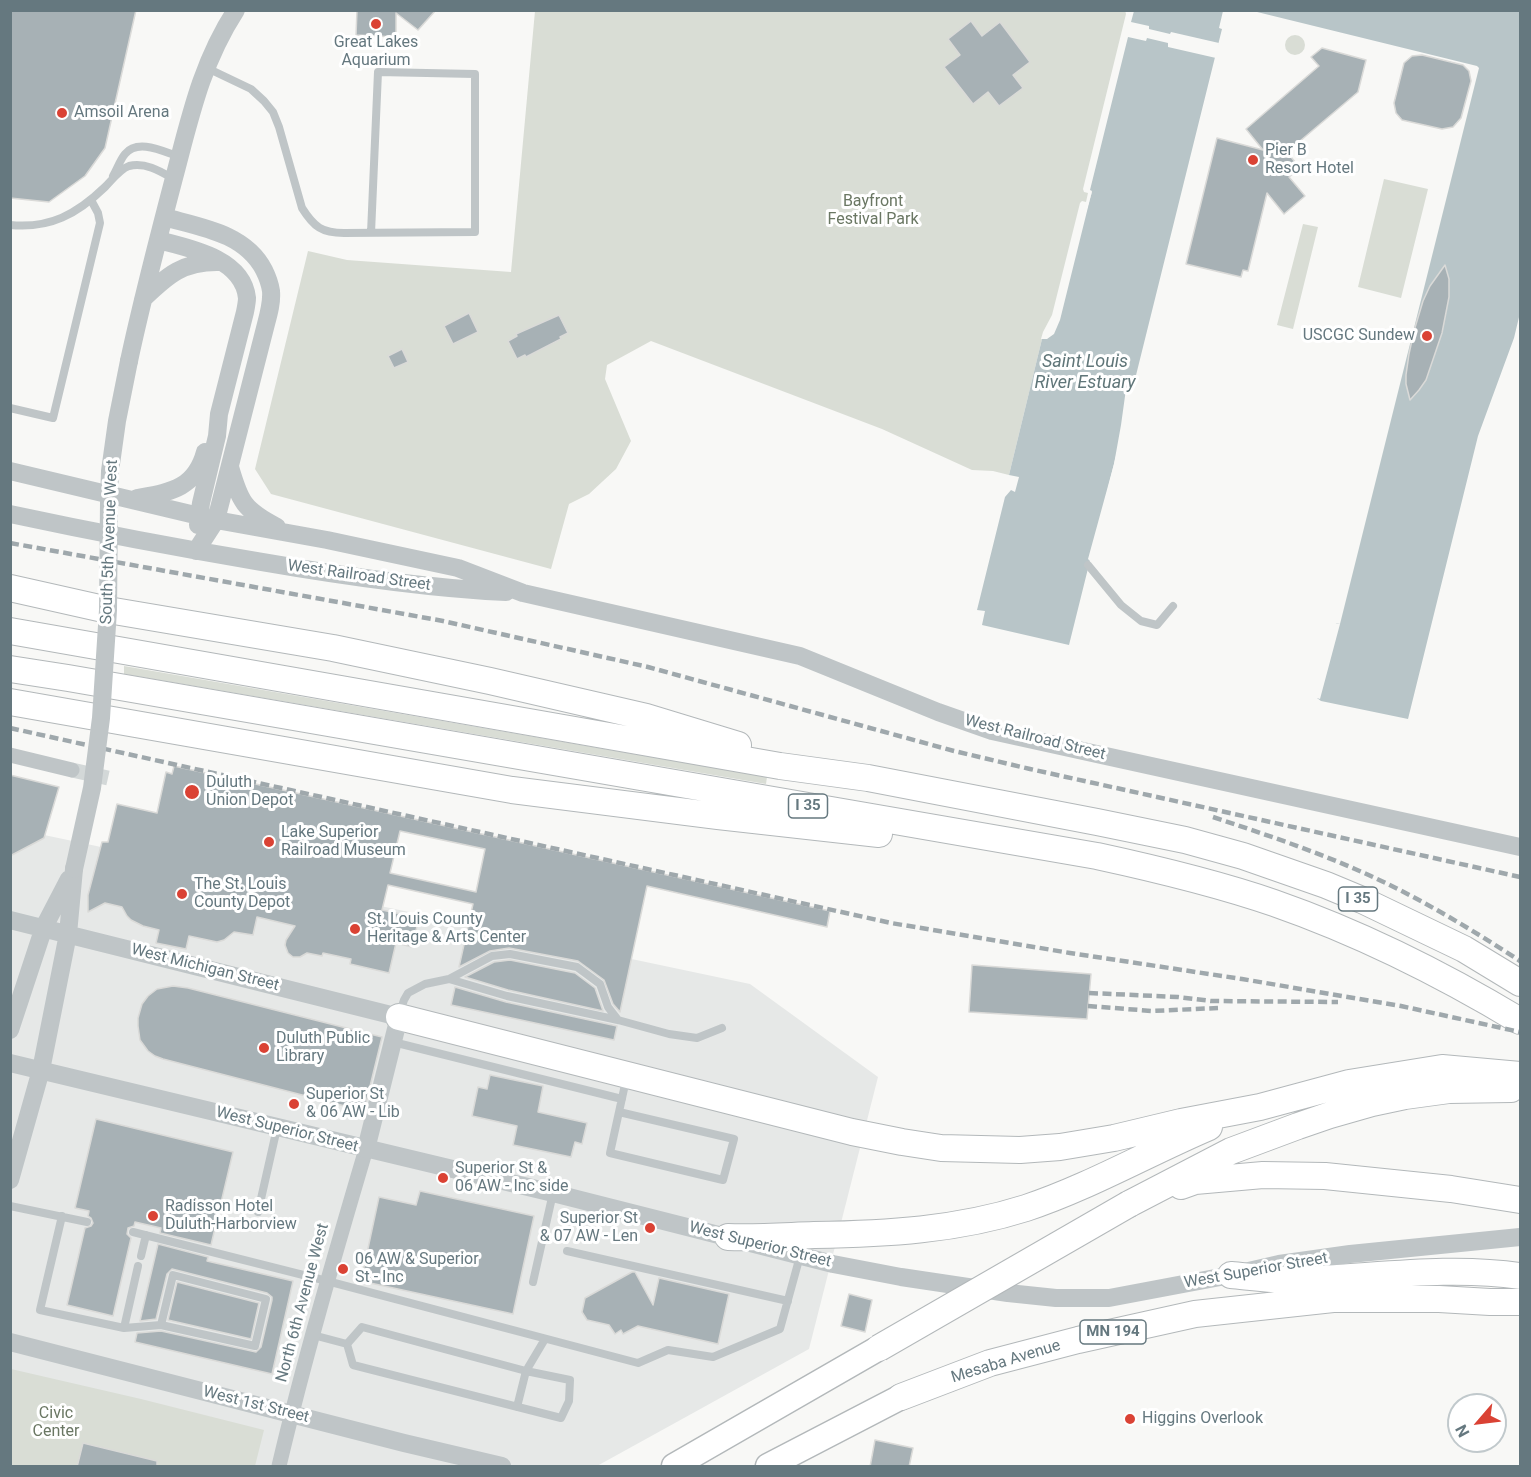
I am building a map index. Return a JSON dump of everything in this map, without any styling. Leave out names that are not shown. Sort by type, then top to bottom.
[{"type":"highway","points":[[10,588],[108,610],[333,648],[490,681],[656,720],[831,772]]},
{"type":"highway","name":"I 35","points":[[10,631],[768,764],[831,772],[1185,840],[1243,856],[1362,900],[1464,949],[1521,983]]},
{"type":"highway","name":"I 35","points":[[10,669],[1097,856],[1150,868],[1272,902],[1312,917],[1391,951],[1521,1021]]},
{"type":"highway","points":[[10,702],[512,790],[911,838],[999,840]]},
{"type":"highway","points":[[399,1017],[624,1087],[902,1143],[951,1148],[1020,1150],[1114,1138],[1260,1107],[1349,1083],[1442,1068],[1521,1075]]},
{"type":"highway","points":[[674,1467],[1137,1201],[1231,1151],[1298,1126],[1372,1103],[1449,1090],[1521,1088]]},
{"type":"highway","points":[[728,1237],[892,1233],[963,1224],[1003,1214],[1063,1194],[1191,1135],[1260,1107]]},
{"type":"highway","points":[[1137,1201],[1195,1181],[1263,1175],[1325,1176],[1450,1189],[1521,1200]]},
{"type":"highway","points":[[1231,1275],[1293,1280],[1404,1273],[1491,1272],[1521,1276]]},
{"type":"highway","name":"MN 194","points":[[1335,1299],[1398,1288],[1473,1287],[1521,1283]]},
{"type":"highway","points":[[1335,1299],[1521,1302]]},
{"type":"highway","name":"Mesaba Avenue","points":[[768,1467],[901,1397],[990,1363],[1078,1340],[1195,1314],[1335,1299]]},
{"type":"street","name":"South 5th Avenue West","points":[[10,1180],[40,1070],[68,934],[74,869],[92,788],[101,718],[108,610],[110,471],[117,421],[142,299],[198,89],[216,44],[236,10]]},
{"type":"street","points":[[164,217],[230,237],[243,245],[261,264],[271,291],[270,307],[230,466],[207,518],[196,551]]},
{"type":"street","points":[[158,240],[196,250],[222,262],[240,278],[247,298],[219,414],[207,518]]},
{"type":"street","points":[[142,299],[162,280],[185,267],[208,262],[222,262]]},
{"type":"street","points":[[127,500],[166,493],[190,481],[202,462],[210,434],[219,414]]},
{"type":"street","points":[[230,466],[236,489],[244,504],[260,518],[293,534]]},
{"type":"street","name":"West Railroad Street","points":[[10,471],[207,518],[327,540],[458,568],[523,593],[800,656],[938,712],[992,731],[1521,847]]},
{"type":"street","name":"West Railroad Street","points":[[10,514],[126,538],[327,573],[456,590],[523,593]]},
{"type":"street","points":[[10,755],[72,770]]},
{"type":"street","name":"South 5th Avenue West","points":[[10,1030],[44,927],[74,869]]},
{"type":"street","name":"West Michigan Street","points":[[10,920],[399,1017]]},
{"type":"street","points":[[366,1149],[399,1017]]},
{"type":"street","name":"West Superior Street","points":[[10,1063],[553,1193],[833,1264],[1008,1293],[1056,1298],[1109,1298],[1279,1264],[1350,1254],[1521,1237]]},
{"type":"street","name":"North 6th Avenue West","points":[[279,1467],[327,1281],[366,1149]]},
{"type":"street","name":"West 1st Street","points":[[10,1342],[502,1467]]},
{"type":"lane","points":[[206,68],[251,89],[273,112],[302,208],[309,220],[320,229],[330,233],[371,233],[475,232],[475,74],[378,72],[371,233]]},
{"type":"lane","points":[[110,182],[123,156],[134,147],[147,147],[180,157]]},
{"type":"lane","points":[[10,225],[30,226],[51,222],[73,213],[126,168],[137,165],[152,168],[174,179]]},
{"type":"lane","points":[[10,408],[53,418],[100,224],[98,213],[91,200]]},
{"type":"lane","points":[[1088,566],[1121,605],[1141,621],[1157,625],[1173,606]]},
{"type":"lane","points":[[399,1017],[408,993],[425,984],[449,979],[492,956],[510,954],[577,967],[600,984],[608,1007],[618,1020]]},
{"type":"lane","points":[[449,979],[507,996],[618,1020],[669,1034],[697,1038],[722,1028]]},
{"type":"lane","points":[[392,1042],[624,1087],[610,1153],[723,1180],[735,1139],[619,1112]]},
{"type":"lane","points":[[258,1212],[277,1128]]},
{"type":"lane","points":[[533,1282],[553,1193]]},
{"type":"lane","points":[[10,1206],[87,1221]]},
{"type":"lane","points":[[62,1216],[40,1310],[124,1328],[161,1325],[255,1346],[266,1299],[173,1275],[161,1325]]},
{"type":"lane","points":[[133,1232],[638,1363],[668,1350],[713,1357],[780,1329],[800,1256]]},
{"type":"lane","points":[[141,1256],[146,1235]]},
{"type":"lane","points":[[567,1251],[788,1301]]},
{"type":"lane","points":[[124,1328],[138,1266]]},
{"type":"lane","points":[[362,1327],[526,1371],[570,1380],[569,1401],[561,1418],[353,1365],[347,1344],[362,1327]]},
{"type":"lane","points":[[313,1335],[347,1344]]},
{"type":"lane","points":[[517,1407],[526,1371],[545,1339]]},
{"type":"shaded area","points":[[11,828],[750,984],[878,1077],[809,1349],[597,1466],[11,1466]]},
{"type":"green space","name":"Bayfront Festival Park","points":[[535,11],[1128,11],[1092,191],[1055,316],[1042,339],[1009,475],[993,471],[972,470],[882,429],[651,341],[607,365],[605,379],[631,441],[616,469],[589,494],[569,504],[551,569],[271,494],[255,469],[308,251],[347,260],[511,272]]},
{"type":"green space","points":[[1295,35],[1302,38],[1305,45],[1302,52],[1295,55],[1288,52],[1285,45],[1288,38]]},
{"type":"green space","points":[[1384,179],[1428,189],[1401,298],[1358,287]]},
{"type":"green space","points":[[1303,224],[1318,227],[1293,329],[1277,325]]},
{"type":"green space","points":[[124,666],[767,777],[766,784],[124,674]]},
{"type":"green space","name":"Civic Center","points":[[11,1369],[264,1430],[255,1466],[11,1466]]},
{"type":"water","name":"Saint Louis River Estuary","points":[[1128,11],[1223,11],[1219,28],[1222,29],[1069,645],[982,625],[985,611],[977,610],[1005,497],[1011,490],[1015,492],[1019,477],[1009,475],[1042,339],[1055,316],[1092,192],[1086,190]]},
{"type":"water","points":[[1253,11],[1520,11],[1520,313],[1514,338],[1478,436],[1408,719],[1321,701],[1317,698],[1336,623],[1340,624],[1479,68]]},
{"type":"pier","points":[[1125,10],[1134,11],[1131,22],[1149,26],[1149,29],[1219,43],[1216,58],[1168,47],[1168,43],[1147,38],[1146,41],[1128,37],[1060,320],[1054,334],[1047,339],[1041,339],[1052,315],[1080,203],[1086,202],[1088,193],[1083,189],[1126,14]]},
{"type":"pier","points":[[1126,389],[1132,390],[1133,400],[1092,563],[1088,559],[1114,464]]},
{"type":"pier","points":[[1335,623],[1340,624],[1320,699],[1314,697],[1332,626]]},
{"type":"building","name":"Amsoil Arena","points":[[10,10],[136,10],[105,148],[85,176],[49,202],[10,198]]},
{"type":"building","name":"Great Lakes Aquarium","points":[[357,10],[436,10],[418,30],[396,13],[396,37],[356,35]]},
{"type":"building","points":[[971,21],[982,36],[1000,22],[1030,62],[1013,75],[1023,88],[999,106],[988,92],[973,104],[944,67],[960,55],[948,39]]},
{"type":"building","name":"Pier B Resort Hotel","points":[[1322,48],[1366,60],[1358,92],[1287,152],[1300,168],[1289,177],[1305,196],[1284,214],[1267,193],[1248,271],[1243,270],[1241,277],[1186,264],[1217,138],[1263,150],[1246,129],[1319,66],[1311,57]]},
{"type":"building","points":[[1422,55],[1463,65],[1469,71],[1471,81],[1461,118],[1453,127],[1442,129],[1402,120],[1396,113],[1394,103],[1404,63],[1412,56]]},
{"type":"building","name":"USCGC Sundew","points":[[1445,265],[1449,279],[1449,297],[1442,333],[1426,380],[1410,400],[1406,375],[1414,331],[1430,286]]},
{"type":"building","points":[[469,313],[478,332],[453,344],[444,326]]},
{"type":"building","points":[[559,315],[568,333],[526,357],[525,355],[517,359],[508,341],[517,336],[516,334]]},
{"type":"building","points":[[402,349],[408,362],[394,368],[388,356]]},
{"type":"building","points":[[174,766],[830,911],[827,927],[647,886],[620,1012],[613,1004],[604,980],[578,961],[509,948],[490,951],[459,967],[473,904],[388,885],[382,910],[419,918],[412,947],[396,943],[389,973],[350,964],[351,959],[323,953],[322,956],[307,953],[300,957],[293,957],[288,953],[285,945],[295,926],[257,917],[253,935],[234,932],[224,940],[217,942],[189,936],[186,949],[156,943],[159,930],[131,920],[122,907],[105,903],[88,912],[88,895],[102,842],[108,842],[117,804],[157,813],[166,772],[172,774]],"holes":[[[400,831],[485,849],[476,892],[390,873]]]},
{"type":"building","points":[[10,775],[59,787],[44,838],[10,856]]},
{"type":"building","points":[[510,960],[575,973],[595,988],[603,1011],[508,990],[465,977],[494,962]]},
{"type":"building","points":[[972,965],[1091,974],[1087,1019],[969,1012]]},
{"type":"building","name":"Duluth Public Library","points":[[173,986],[382,1037],[364,1111],[155,1056],[140,1040],[138,1018],[142,1004],[148,996],[157,989]]},
{"type":"building","points":[[455,987],[506,1002],[617,1026],[614,1040],[451,1005]]},
{"type":"building","points":[[490,1075],[543,1086],[538,1112],[587,1123],[582,1144],[575,1142],[571,1157],[513,1145],[517,1126],[472,1116],[478,1087],[487,1089]]},
{"type":"building","name":"Radisson Hotel Duluth-Harborview","points":[[96,1119],[233,1152],[211,1245],[160,1233],[161,1228],[135,1222],[134,1226],[128,1228],[127,1234],[131,1238],[113,1316],[67,1305],[85,1228],[93,1223],[88,1216],[89,1211],[75,1208]]},
{"type":"building","points":[[420,1191],[534,1216],[513,1314],[361,1281],[379,1197],[416,1205]]},
{"type":"building","points":[[158,1244],[208,1257],[207,1261],[293,1281],[272,1374],[135,1342],[137,1333],[161,1331],[256,1352],[261,1347],[272,1297],[267,1293],[172,1269],[167,1274],[156,1319],[140,1321]]},
{"type":"building","points":[[635,1272],[653,1305],[659,1278],[729,1294],[718,1344],[638,1326],[623,1334],[621,1330],[615,1334],[609,1325],[587,1320],[582,1312],[585,1298]]},
{"type":"building","points":[[177,1282],[259,1303],[251,1339],[168,1320]]},
{"type":"building","points":[[849,1294],[872,1300],[865,1332],[841,1326]]},
{"type":"building","points":[[875,1440],[913,1448],[909,1467],[870,1467]]},
{"type":"building","points":[[83,1443],[157,1461],[157,1467],[77,1467]]},
{"type":"tunnel","points":[[72,770],[108,778]]},
{"type":"railway","points":[[10,543],[443,621],[648,667],[954,751],[1520,877]]},
{"type":"railway","points":[[10,728],[891,923],[1401,1006],[1520,1032]]},
{"type":"railway","points":[[1213,817],[1303,848],[1377,879],[1440,912],[1520,961]]},
{"type":"railway","points":[[1089,993],[1178,997],[1211,1001],[1338,1002]]},
{"type":"railway","points":[[1088,1006],[1152,1011],[1218,1008]]},
{"type":"place","name":"Great Lakes Aquarium","points":[[376,24]]},
{"type":"place","name":"Amsoil Arena","points":[[62,113]]},
{"type":"place","name":"Pier B Resort Hotel","points":[[1253,160]]},
{"type":"place","name":"USCGC Sundew","points":[[1427,336]]},
{"type":"place","name":"Duluth Union Depot","points":[[192,792]]},
{"type":"place","name":"Lake Superior Railroad Museum","points":[[269,842]]},
{"type":"place","name":"The St. Louis County Depot","points":[[182,894]]},
{"type":"place","name":"St. Louis County Heritage & Arts Center","points":[[355,929]]},
{"type":"place","name":"Duluth Public Library","points":[[264,1048]]},
{"type":"place","name":"Superior St & 06 AW - Lib","points":[[294,1104]]},
{"type":"place","name":"Superior St & 06 AW - Inc side","points":[[443,1178]]},
{"type":"place","name":"Radisson Hotel Duluth-Harborview","points":[[153,1216]]},
{"type":"place","name":"Superior St & 07 AW - Len","points":[[650,1228]]},
{"type":"place","name":"06 AW & Superior St - Inc","points":[[343,1269]]},
{"type":"place","name":"Higgins Overlook","points":[[1130,1419]]}]
